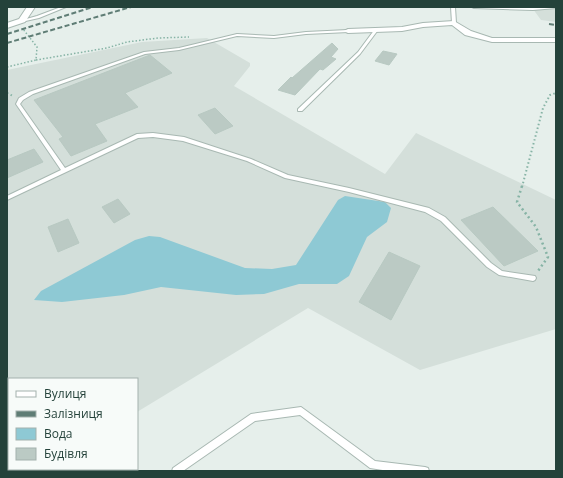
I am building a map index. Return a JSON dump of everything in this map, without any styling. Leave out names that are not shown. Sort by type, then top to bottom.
[{"type":"street","points":[[7,26],[19,22],[23,18],[24,12],[31,7]]},
{"type":"street","points":[[348,31],[402,29],[423,25],[454,23],[468,33],[492,40],[556,40]]},
{"type":"lane","points":[[19,22],[38,17],[64,7]]},
{"type":"lane","points":[[453,7],[454,23]]},
{"type":"lane","points":[[474,7],[534,9],[555,7]]},
{"type":"lane","points":[[300,110],[359,53],[376,30]]},
{"type":"lane","points":[[64,170],[18,104],[21,98],[31,93],[144,53],[179,49],[237,35],[274,38],[306,32],[348,31]]},
{"type":"lane","points":[[7,198],[137,136],[153,134],[184,139],[249,160],[287,177],[349,190],[427,210],[443,220],[489,265],[501,273],[533,278]]},
{"type":"lane","points":[[176,471],[254,417],[301,411],[373,465],[425,471]]},
{"type":"path","points":[[19,22],[37,47],[36,60]]},
{"type":"path","points":[[7,67],[36,60],[107,48],[127,42],[158,38],[194,36]]},
{"type":"path","points":[[533,278],[548,257],[544,243],[533,220],[517,202],[543,108],[550,95],[556,93]]},
{"type":"shaded area","points":[[474,7],[556,7],[556,22],[541,20],[533,9]]},
{"type":"shaded area","points":[[207,38],[250,63],[250,66],[234,86],[385,174],[416,133],[556,200],[556,329],[420,370],[308,308],[138,411],[138,378],[8,378],[8,470],[42,470],[7,471],[7,70],[142,42]]},
{"type":"water","points":[[345,196],[385,202],[391,208],[387,222],[367,237],[349,276],[337,284],[299,284],[264,294],[236,295],[161,287],[124,295],[62,302],[34,300],[41,291],[135,240],[149,236],[160,237],[245,268],[272,269],[296,265],[338,200]]},
{"type":"building","points":[[332,43],[338,49],[331,57],[336,59],[323,70],[320,69],[295,95],[278,90],[291,77],[292,78]]},
{"type":"building","points":[[383,51],[397,54],[389,65],[375,61]]},
{"type":"building","points":[[150,55],[172,73],[125,93],[138,107],[95,124],[107,141],[71,156],[59,139],[63,137],[34,100]]},
{"type":"building","points":[[215,108],[233,126],[215,134],[198,115]]},
{"type":"building","points":[[34,149],[43,162],[7,178],[7,160]]},
{"type":"building","points":[[118,199],[130,214],[114,223],[102,207]]},
{"type":"building","points":[[493,207],[538,251],[504,266],[461,220]]},
{"type":"building","points":[[68,219],[79,243],[58,252],[48,227]]},
{"type":"building","points":[[389,252],[420,266],[391,320],[359,302]]},
{"type":"railway","points":[[7,34],[93,7]]},
{"type":"railway","points":[[7,43],[131,7]]},
{"type":"railway","points":[[549,24],[556,25]]}]
